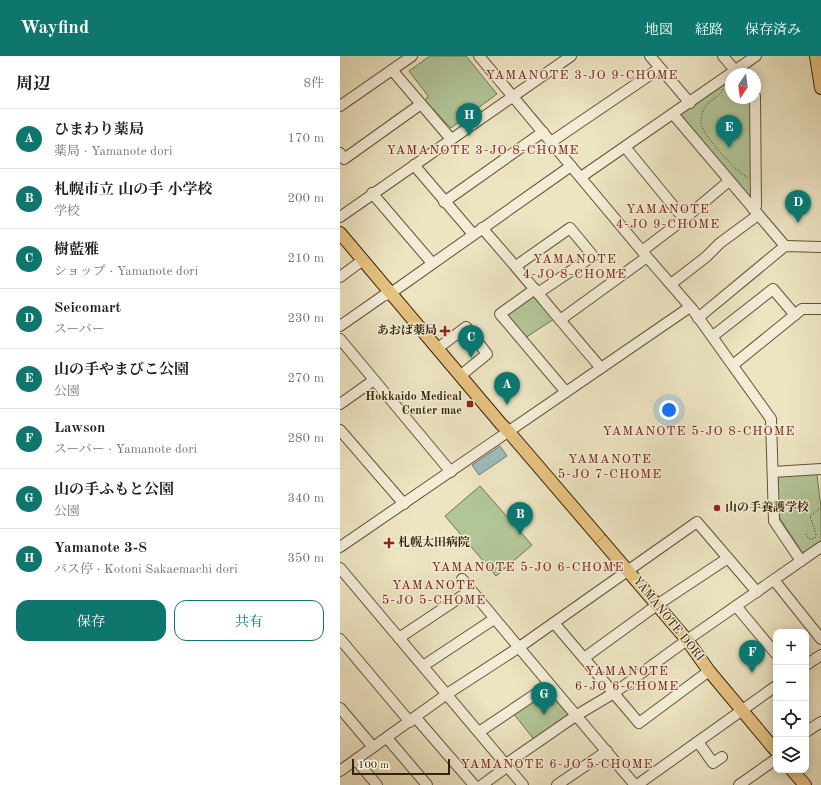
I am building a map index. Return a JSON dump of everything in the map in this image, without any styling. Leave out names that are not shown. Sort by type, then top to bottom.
[{"type":"main road","points":[[816,56],[821,88]]},
{"type":"main road","name":"YAMANOTE DORI","points":[[340,233],[460,376],[687,640],[709,671],[773,747]]},
{"type":"main road","points":[[795,773],[805,785]]},
{"type":"street","points":[[342,102],[412,56]]},
{"type":"street","points":[[479,56],[690,307],[713,336],[772,419],[774,521],[802,562]]},
{"type":"street","points":[[650,56],[690,103]]},
{"type":"street","points":[[723,56],[734,68]]},
{"type":"street","points":[[742,68],[756,56]]},
{"type":"street","points":[[340,217],[566,57]]},
{"type":"street","points":[[551,142],[660,68]]},
{"type":"street","points":[[392,70],[451,139]]},
{"type":"street","points":[[581,177],[725,80]]},
{"type":"street","points":[[340,154],[344,159],[421,104]]},
{"type":"street","points":[[671,284],[706,257],[756,212],[755,104]]},
{"type":"street","points":[[673,114],[785,246]]},
{"type":"street","points":[[444,202],[543,132]]},
{"type":"street","points":[[625,147],[684,219]]},
{"type":"street","points":[[414,165],[444,202],[473,234]]},
{"type":"street","points":[[340,326],[383,296],[391,293],[571,166]]},
{"type":"street","points":[[560,320],[644,254],[729,181]]},
{"type":"street","points":[[372,193],[432,264]]},
{"type":"street","points":[[482,228],[516,266],[601,368]]},
{"type":"street","points":[[516,266],[570,228],[593,256],[500,314],[566,392]]},
{"type":"street","points":[[698,318],[785,246],[821,247]]},
{"type":"street","points":[[340,277],[363,260]]},
{"type":"street","points":[[713,336],[772,289],[795,315]]},
{"type":"street","points":[[340,547],[690,307]]},
{"type":"street","points":[[733,365],[802,309],[821,309]]},
{"type":"street","points":[[438,348],[466,327],[487,354],[460,376]]},
{"type":"street","points":[[340,339],[451,472]]},
{"type":"street","points":[[340,404],[374,380]]},
{"type":"street","points":[[340,430],[404,504]]},
{"type":"street","points":[[773,472],[821,469]]},
{"type":"street","points":[[340,771],[413,720],[447,694],[518,648],[697,522],[757,592]]},
{"type":"street","points":[[482,785],[507,765],[577,715],[614,693],[687,640],[821,548]]},
{"type":"street","points":[[584,658],[657,605],[728,558]]},
{"type":"street","points":[[340,568],[524,785]]},
{"type":"street","points":[[462,579],[549,685],[577,715],[636,785],[773,688]]},
{"type":"street","points":[[774,580],[821,639]]},
{"type":"street","points":[[399,638],[471,590]]},
{"type":"street","points":[[736,606],[773,650]]},
{"type":"street","points":[[423,666],[494,619]]},
{"type":"street","points":[[554,623],[639,723],[709,671]]},
{"type":"street","points":[[340,639],[474,785]]},
{"type":"street","points":[[809,663],[821,655]]},
{"type":"street","points":[[479,732],[549,685]]},
{"type":"street","points":[[340,708],[373,747]]},
{"type":"street","points":[[809,730],[821,722]]},
{"type":"street","points":[[387,738],[427,785]]},
{"type":"street","points":[[698,742],[713,763],[722,757]]},
{"type":"street","points":[[557,785],[607,752]]},
{"type":"street","points":[[356,760],[377,785]]},
{"type":"street","points":[[739,785],[773,761]]},
{"type":"path","points":[[725,86],[722,93],[706,105],[701,118],[702,126],[704,131],[732,166],[743,175],[752,180],[756,180]]},
{"type":"path","points":[[806,534],[809,539],[815,538],[816,534],[810,516],[821,508]]},
{"type":"path","points":[[595,544],[606,534]]},
{"type":"green space","points":[[430,56],[466,56],[497,94],[451,128],[425,101],[428,96],[409,71]]},
{"type":"green space","points":[[725,83],[725,104],[751,104],[752,198],[750,199],[679,116]]},
{"type":"green space","points":[[534,296],[554,319],[525,338],[506,314]]},
{"type":"green space","points":[[815,473],[817,475],[821,508],[821,544],[808,553],[802,552],[779,517],[778,476]]},
{"type":"green space","points":[[480,486],[532,545],[496,576],[445,516]]},
{"type":"green space","points":[[548,688],[572,714],[536,742],[513,713]]},
{"type":"water","points":[[500,446],[507,456],[479,475],[472,465]]},
{"type":"place","name":"Yamanote 3-8","points":[[469,136]]},
{"type":"place","name":"山の手やまびこ公園","points":[[729,148]]},
{"type":"place","name":"Seicomart","points":[[798,223]]},
{"type":"place","name":"あおば薬局","points":[[445,331]]},
{"type":"place","name":"樹藍雅","points":[[471,358]]},
{"type":"place","name":"Hokkaido Medical Center mae","points":[[470,404]]},
{"type":"place","name":"ひまわり薬局","points":[[507,405]]},
{"type":"place","name":"山の手養護学校","points":[[717,508]]},
{"type":"place","name":"札幌市立 山の手 小学校","points":[[520,535]]},
{"type":"place","name":"札幌太田病院","points":[[389,543]]},
{"type":"place","name":"Lawson","points":[[752,673]]},
{"type":"place","name":"山の手ふもと公園","points":[[544,715]]},
{"type":"district","name":"YAMANOTE 3-JO 9-CHOME","points":[[582,75]]},
{"type":"district","name":"YAMANOTE 3-JO 8-CHOME","points":[[483,150]]},
{"type":"district","name":"YAMANOTE 4-JO 9-CHOME","points":[[668,216]]},
{"type":"district","name":"YAMANOTE 4-JO 8-CHOME","points":[[575,266]]},
{"type":"district","name":"YAMANOTE 5-JO 8-CHOME","points":[[699,431]]},
{"type":"district","name":"YAMANOTE 5-JO 7-CHOME","points":[[610,466]]},
{"type":"district","name":"YAMANOTE 5-JO 6-CHOME","points":[[528,567]]},
{"type":"district","name":"YAMANOTE 5-JO 5-CHOME","points":[[434,592]]},
{"type":"district","name":"YAMANOTE 6-JO 6-CHOME","points":[[627,678]]},
{"type":"district","name":"YAMANOTE 6-JO 5-CHOME","points":[[557,764]]}]
